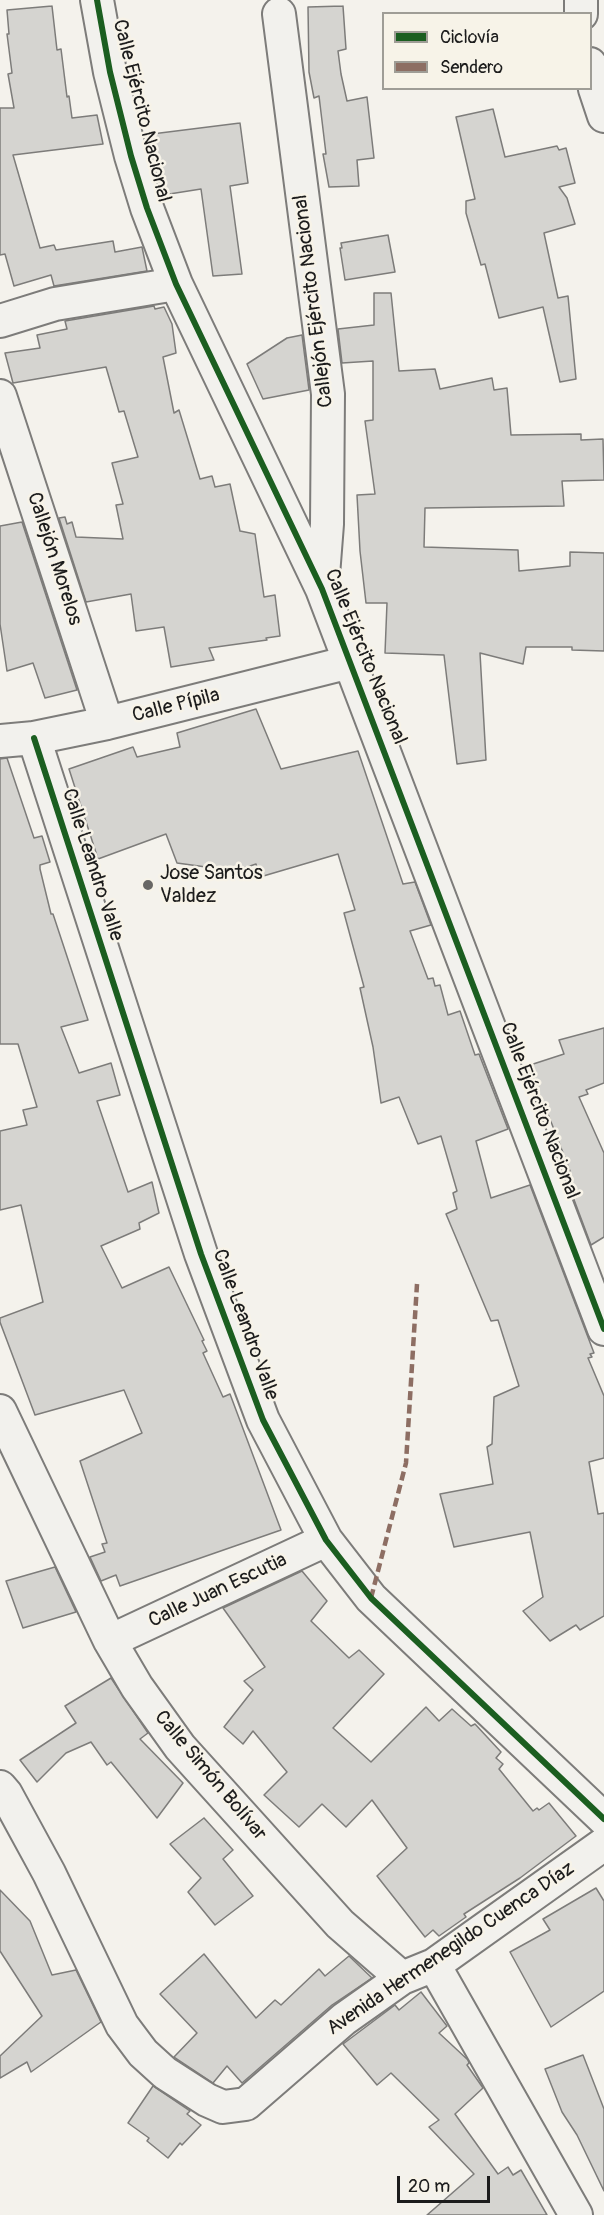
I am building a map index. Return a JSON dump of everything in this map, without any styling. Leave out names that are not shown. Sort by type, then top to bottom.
[{"type":"street","name":"Calle Ejército Nacional","points":[[96,0],[110,72],[131,156],[147,208],[176,284],[322,589],[604,1329]]},
{"type":"street","name":"Callejón Ejército Nacional","points":[[279,14],[328,394],[327,524],[322,589]]},
{"type":"street","points":[[592,70],[595,89],[604,116]]},
{"type":"street","points":[[0,321],[55,304],[176,284]]},
{"type":"street","name":"Callejón Morelos","points":[[0,396],[107,723]]},
{"type":"street","name":"Calle Pípila","points":[[0,741],[34,738],[107,723],[350,662]]},
{"type":"street","name":"Calle Leandro Valle","points":[[34,738],[201,1254],[263,1420],[326,1540],[371,1598],[604,1819]]},
{"type":"street","name":"Calle Simón Bolívar","points":[[0,1411],[110,1641],[137,1687],[180,1747],[340,1924],[402,1978]]},
{"type":"street","name":"Calle Juan Escutia","points":[[110,1641],[326,1540]]},
{"type":"street","name":"Avenida Hermenegildo Cuenca Díaz","points":[[0,1787],[49,1874],[122,2025],[143,2053],[165,2073],[207,2100],[223,2107],[246,2104],[344,2019],[402,1978],[434,1965],[604,1844]]},
{"type":"street","points":[[434,1965],[576,2215]]},
{"type":"building","points":[[52,6],[57,50],[61,49],[72,118],[97,115],[103,144],[13,155],[40,248],[54,245],[56,250],[113,241],[115,252],[142,247],[147,271],[54,286],[51,275],[14,286],[5,254],[0,255],[0,108],[14,108],[8,74],[12,73],[7,34],[9,34],[7,10]]},
{"type":"building","points":[[343,6],[346,49],[338,51],[341,74],[347,101],[367,97],[374,158],[357,160],[359,186],[329,187],[323,154],[326,154],[319,96],[314,98],[309,72],[308,7]]},
{"type":"building","points":[[493,109],[505,157],[557,146],[559,150],[566,148],[575,183],[559,187],[567,198],[575,224],[544,233],[558,298],[568,296],[576,379],[560,382],[543,307],[499,318],[485,264],[481,265],[466,213],[466,201],[475,199],[456,117]]},
{"type":"building","points":[[240,123],[248,183],[230,186],[242,274],[213,276],[201,189],[163,195],[144,135]]},
{"type":"building","points":[[388,235],[395,272],[345,280],[341,243]]},
{"type":"building","points":[[374,293],[391,293],[399,371],[435,369],[440,389],[492,378],[494,390],[507,388],[511,435],[581,434],[581,440],[603,439],[604,480],[562,481],[564,506],[425,508],[424,547],[518,550],[519,571],[570,566],[570,552],[604,553],[604,651],[572,650],[572,647],[526,647],[523,664],[480,653],[486,760],[457,764],[444,655],[385,653],[387,603],[366,603],[357,495],[375,494],[365,421],[373,420],[373,361],[342,363],[338,329],[374,325]]},
{"type":"building","points":[[154,306],[155,309],[164,307],[172,324],[176,353],[163,357],[174,413],[179,410],[200,479],[212,476],[215,487],[230,484],[240,531],[255,534],[264,597],[275,595],[280,636],[209,648],[214,660],[171,667],[164,627],[136,631],[131,594],[86,602],[59,518],[65,517],[67,524],[72,522],[76,537],[123,539],[116,505],[123,504],[112,463],[138,457],[124,411],[119,412],[106,367],[13,383],[5,353],[40,348],[37,335],[67,329],[65,321]]},
{"type":"building","points":[[302,335],[309,390],[263,399],[247,364],[287,338]]},
{"type":"building","points":[[22,522],[77,690],[45,698],[33,663],[7,671],[0,624],[0,526]]},
{"type":"building","points":[[256,709],[281,769],[358,751],[403,884],[415,882],[431,925],[410,931],[428,979],[433,978],[435,986],[440,985],[448,1015],[460,1011],[475,1055],[479,1054],[508,1129],[476,1141],[491,1198],[530,1185],[594,1353],[588,1358],[604,1396],[604,1458],[589,1462],[598,1514],[604,1513],[604,1616],[580,1630],[576,1625],[550,1641],[523,1611],[543,1597],[530,1532],[454,1547],[440,1494],[493,1484],[487,1447],[492,1444],[494,1397],[519,1386],[498,1320],[491,1321],[446,1214],[457,1209],[453,1193],[457,1191],[441,1136],[418,1144],[399,1097],[381,1103],[373,1047],[360,988],[364,987],[344,913],[355,910],[338,854],[260,877],[256,864],[235,871],[177,863],[166,834],[98,859],[69,769],[133,747],[137,757],[180,747],[177,733]]},
{"type":"building","points":[[7,758],[34,838],[42,836],[50,862],[40,865],[40,869],[51,914],[53,914],[88,1020],[61,1027],[79,1073],[111,1063],[120,1095],[97,1101],[128,1192],[152,1182],[159,1213],[139,1223],[140,1229],[101,1246],[122,1288],[169,1267],[204,1340],[202,1341],[207,1351],[203,1353],[223,1397],[230,1394],[281,1530],[120,1586],[116,1575],[101,1581],[90,1557],[105,1552],[102,1544],[107,1543],[80,1461],[142,1433],[124,1390],[35,1415],[0,1322],[0,1318],[43,1302],[21,1205],[0,1210],[0,1131],[27,1125],[23,1110],[37,1107],[18,1044],[0,1044],[0,759]]},
{"type":"building","points":[[604,1028],[604,1083],[586,1090],[588,1094],[579,1097],[604,1153],[604,1237],[591,1245],[564,1173],[570,1171],[548,1114],[542,1116],[524,1067],[564,1054],[559,1040]]},
{"type":"building","points":[[55,1567],[76,1612],[23,1628],[6,1581]]},
{"type":"building","points":[[302,1571],[327,1601],[311,1621],[349,1658],[359,1650],[384,1674],[333,1728],[371,1762],[426,1707],[439,1721],[452,1709],[471,1726],[475,1724],[501,1752],[496,1758],[503,1764],[499,1769],[533,1811],[549,1803],[576,1836],[520,1878],[464,1914],[466,1917],[439,1936],[433,1930],[425,1937],[377,1876],[407,1848],[372,1800],[346,1827],[322,1804],[299,1827],[264,1795],[287,1772],[253,1731],[243,1744],[224,1727],[253,1690],[244,1681],[265,1667],[223,1608]]},
{"type":"building","points":[[111,1678],[148,1733],[140,1739],[183,1783],[157,1818],[111,1762],[107,1765],[91,1742],[66,1753],[37,1782],[20,1760],[76,1723],[65,1706]]},
{"type":"building","points":[[204,1818],[233,1850],[223,1859],[253,1896],[215,1925],[188,1892],[201,1878],[170,1844]]},
{"type":"building","points":[[596,1888],[604,1901],[604,1991],[551,2027],[510,1952],[550,1930],[543,1919]]},
{"type":"building","points":[[0,1890],[30,1921],[52,1975],[76,1970],[101,2022],[31,2072],[27,2062],[0,2078],[0,2056],[42,2016],[0,1951]]},
{"type":"building","points":[[204,1954],[256,2018],[275,2000],[281,2005],[319,1969],[325,1976],[349,1956],[372,1978],[332,2005],[242,2083],[227,2066],[213,2083],[174,2057],[197,2033],[160,1994]]},
{"type":"building","points":[[421,1992],[447,2026],[439,2033],[468,2060],[467,2065],[483,2088],[455,2114],[498,2174],[508,2167],[513,2175],[521,2170],[547,2215],[427,2215],[474,2174],[429,2127],[439,2120],[391,2073],[377,2085],[343,2044],[395,2005],[399,2010]]},
{"type":"building","points":[[583,2055],[604,2109],[604,2191],[577,2135],[562,2112],[545,2069]]},
{"type":"building","points":[[153,2086],[190,2111],[187,2114],[201,2125],[182,2145],[180,2143],[168,2158],[147,2141],[149,2138],[128,2123]]},
{"type":"marked path","points":[[371,1598],[406,1463],[417,1284]]},
{"type":"cycle path","points":[[97,0],[110,72],[147,208],[176,284],[322,589],[604,1329]]},
{"type":"cycle path","points":[[34,738],[201,1254],[263,1420],[326,1540],[371,1598],[604,1819]]},
{"type":"place","name":"Jose Santos Valdez","points":[[148,885]]}]
